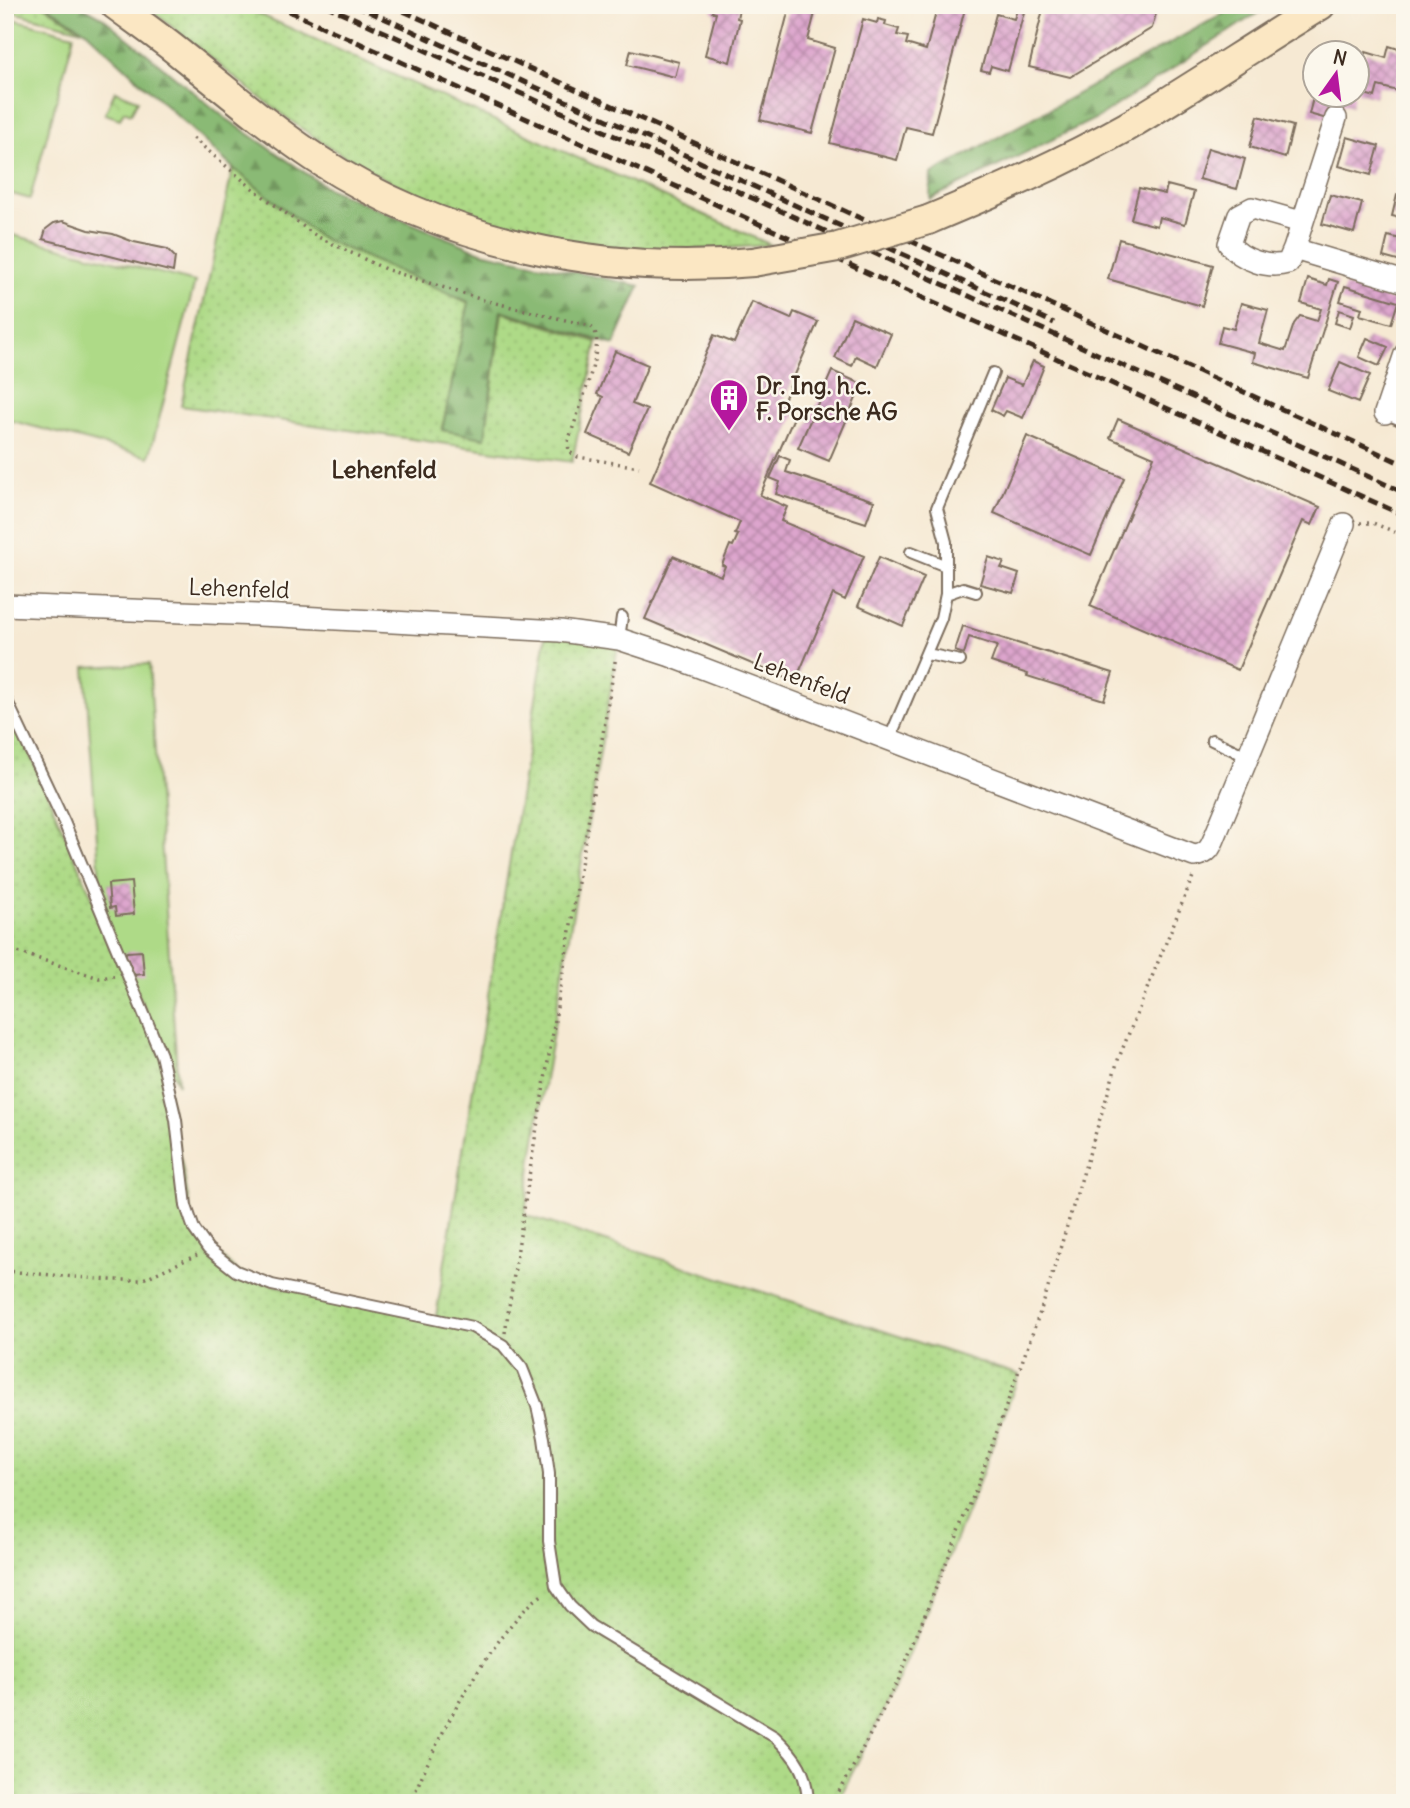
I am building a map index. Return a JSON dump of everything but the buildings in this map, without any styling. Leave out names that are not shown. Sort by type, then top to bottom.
[{"type":"main road","points":[[115,5],[251,111],[318,159],[390,200],[497,240],[603,261],[670,266],[753,262],[838,247],[928,219],[999,190],[1094,144],[1321,5]]},
{"type":"street","points":[[1301,222],[1252,208],[1239,215],[1229,244],[1239,256],[1276,266],[1288,263],[1336,118]]},
{"type":"street","points":[[1294,249],[1405,282]]},
{"type":"street","points":[[1395,418],[1405,354]]},
{"type":"street","points":[[1203,856],[1209,850],[1344,524]]},
{"type":"street","name":"Lehenfeld","points":[[5,605],[547,630],[619,639],[1194,856],[1203,856]]},
{"type":"lane","points":[[889,740],[927,654],[941,618],[946,594],[946,542],[937,508],[993,373]]},
{"type":"lane","points":[[911,552],[946,566]]},
{"type":"lane","points":[[946,594],[963,588],[976,592]]},
{"type":"lane","points":[[619,639],[622,617]]},
{"type":"lane","points":[[927,654],[960,661]]},
{"type":"lane","points":[[5,697],[64,822],[161,1055],[176,1120],[186,1206],[194,1229],[208,1249],[236,1271],[272,1285],[472,1327],[503,1345],[522,1368],[537,1406],[549,1474],[550,1541],[556,1586],[570,1606],[591,1626],[775,1737],[799,1763],[808,1791],[808,1803]]},
{"type":"lane","points":[[1212,740],[1248,757]]},
{"type":"path","points":[[194,138],[251,187],[316,236],[397,273],[483,300],[590,326],[596,332],[595,349],[568,442],[569,452],[578,457],[639,467]]},
{"type":"path","points":[[1344,524],[1373,523],[1405,536]]},
{"type":"path","points":[[503,1345],[619,639]]},
{"type":"path","points":[[831,1803],[844,1784],[898,1681],[978,1487],[1040,1313],[1118,1060],[1203,856]]},
{"type":"path","points":[[5,948],[99,978],[113,977],[125,968]]},
{"type":"path","points":[[5,1271],[141,1280],[208,1249]]},
{"type":"path","points":[[411,1803],[420,1778],[463,1696],[484,1663],[531,1602],[556,1586]]},
{"type":"path","points":[[158,1803],[169,1800],[192,1803]]},
{"type":"green space","points":[[5,5],[43,5],[82,30],[5,10]]},
{"type":"green space","points":[[45,5],[80,5],[102,17],[224,117],[329,189],[481,252],[640,286],[614,345],[501,310],[485,438],[442,430],[469,302],[319,237],[233,168],[86,31]]},
{"type":"green space","points":[[144,5],[239,5],[771,245],[676,250],[585,243],[493,222],[448,206],[405,188],[325,144],[256,94]]},
{"type":"green space","points":[[1239,5],[1273,5],[1099,117],[930,199],[931,174]]},
{"type":"green space","points":[[5,17],[74,35],[30,199],[5,192]]},
{"type":"green space","points":[[115,91],[138,100],[131,114],[124,111],[120,119],[105,114]]},
{"type":"green space","points":[[233,168],[319,237],[469,303],[442,430],[485,438],[502,312],[597,342],[572,462],[181,406]]},
{"type":"green space","points":[[5,233],[195,282],[149,457],[5,419]]},
{"type":"green space","points":[[547,630],[619,639],[532,1157],[525,1215],[1019,1375],[977,1487],[898,1681],[837,1803],[5,1803],[5,697],[161,1055],[194,1229],[236,1271],[272,1285],[436,1317]]},
{"type":"green space","points":[[149,664],[178,1085],[102,911],[85,667]]},
{"type":"railway","points":[[275,5],[1405,516]]},
{"type":"railway","points":[[325,5],[1405,493]]},
{"type":"railway","points":[[355,5],[1054,323]]},
{"type":"railway","points":[[390,5],[1405,465]]},
{"type":"place","name":"Dr. Ing. h.c. F. Porsche AG","points":[[729,432]]},
{"type":"district","name":"Lehenfeld","points":[[384,469]]}]
